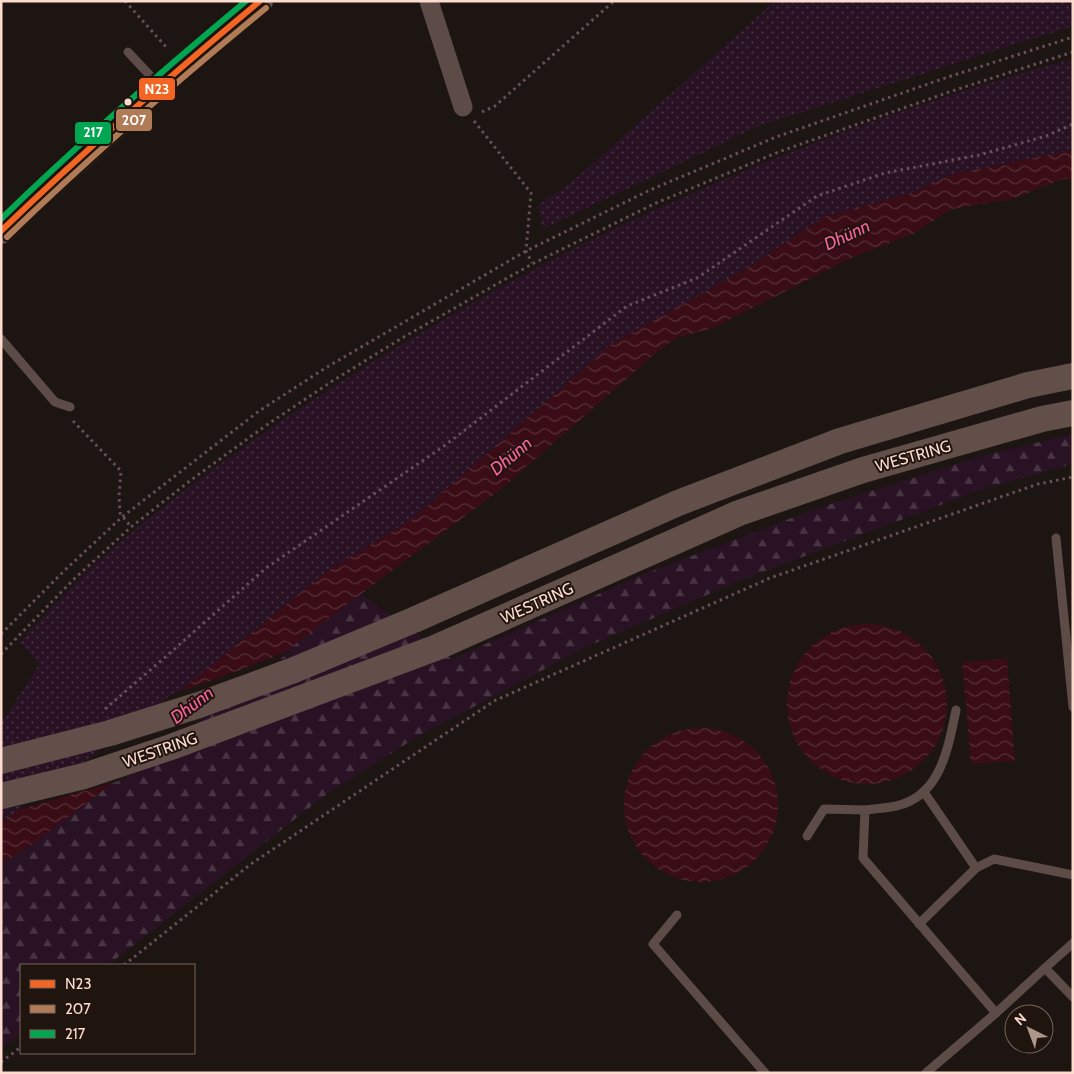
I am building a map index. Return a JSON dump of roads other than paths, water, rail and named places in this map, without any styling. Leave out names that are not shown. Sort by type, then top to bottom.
[{"type":"main road","points":[[1,231],[183,65],[260,1]]},
{"type":"main road","points":[[1,761],[110,734],[294,670],[416,619],[678,503],[840,441],[1028,385],[1073,376]]},
{"type":"main road","name":"WESTRING","points":[[1,796],[84,776],[162,750],[434,648],[739,513],[863,470],[1042,419],[1073,413]]},
{"type":"street","points":[[430,1],[463,107]]},
{"type":"lane","points":[[128,52],[160,86]]},
{"type":"lane","points":[[1,339],[55,402],[70,407]]},
{"type":"lane","points":[[1056,538],[1073,707]]},
{"type":"lane","points":[[807,836],[824,810],[865,810],[897,806],[912,800],[924,792],[936,777],[944,759],[956,710]]},
{"type":"lane","points":[[924,792],[976,868]]},
{"type":"lane","points":[[865,810],[863,858],[996,1013]]},
{"type":"lane","points":[[919,924],[976,868],[994,860],[1073,875]]},
{"type":"lane","points":[[677,915],[653,944],[765,1073]]},
{"type":"lane","points":[[926,1073],[1073,943]]},
{"type":"lane","points":[[1045,968],[1073,997]]},
{"type":"water","name":"Dhünn","points":[[1073,150],[1073,179],[1063,179],[1013,199],[952,209],[913,234],[851,258],[713,328],[676,338],[656,353],[500,490],[34,843],[1,864],[1,823],[125,736],[326,572],[412,519],[613,343],[746,269],[824,217],[911,193],[953,174]]},
{"type":"water","points":[[875,624],[905,633],[924,647],[934,659],[941,673],[946,688],[946,720],[941,735],[934,749],[924,761],[912,771],[890,781],[875,784],[859,784],[844,781],[822,771],[800,749],[788,720],[787,696],[790,681],[800,659],[822,637],[851,625]]},
{"type":"water","points":[[1007,658],[1015,761],[971,764],[962,662]]},
{"type":"water","points":[[701,728],[731,733],[756,750],[773,775],[778,805],[773,835],[756,860],[731,877],[701,882],[671,877],[646,860],[629,835],[624,805],[629,775],[646,750],[671,733]]}]
